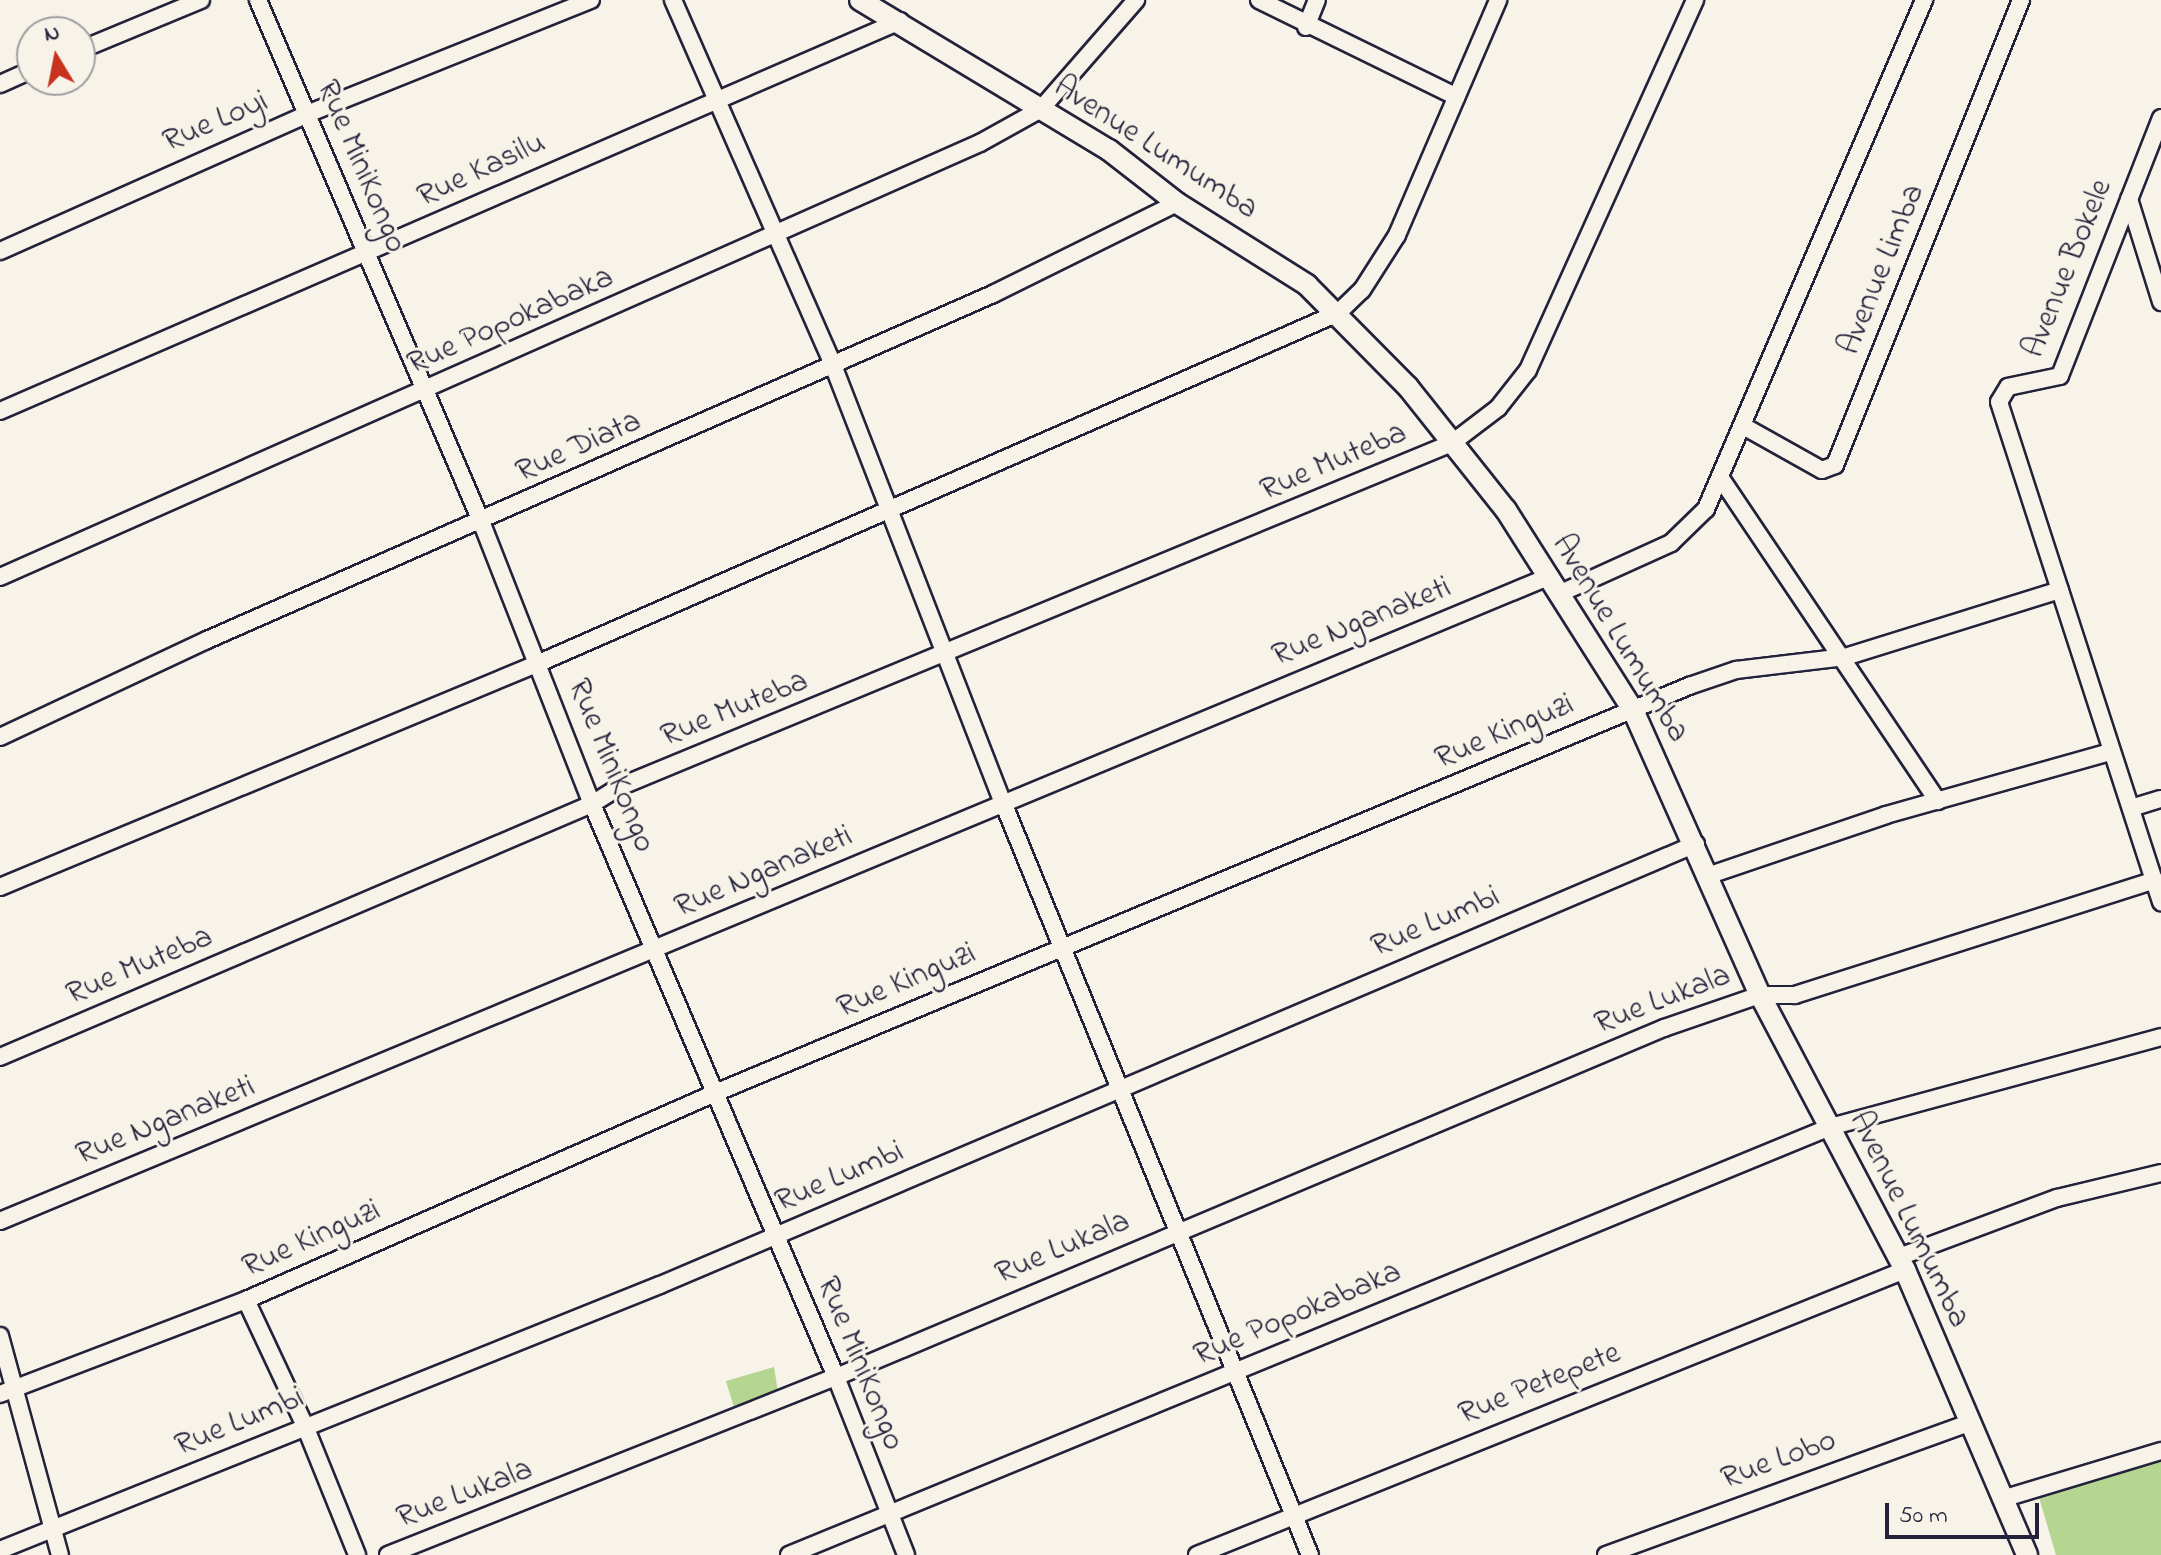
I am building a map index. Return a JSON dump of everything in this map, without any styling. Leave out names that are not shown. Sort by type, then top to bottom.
[{"type":"street","points":[[96,43],[201,0]]},
{"type":"street","name":"Rue MiniKongo","points":[[258,0],[481,521],[592,804],[836,1377],[906,1555]]},
{"type":"street","name":"Rue Loyi","points":[[0,251],[307,114],[591,0]]},
{"type":"street","points":[[673,0],[833,365],[1002,800],[1310,1555]]},
{"type":"street","name":"Avenue Lumumba","points":[[860,0],[900,21],[1109,150],[1177,203],[1262,253],[1338,313],[1408,387],[1506,510],[1556,584],[1633,710],[1710,875],[1760,995],[1902,1263],[2027,1555]]},
{"type":"street","points":[[1259,0],[1306,27],[1457,97]]},
{"type":"street","points":[[1306,27],[1317,0]]},
{"type":"street","points":[[0,887],[539,663],[1338,313],[1362,290],[1397,235],[1498,0]]},
{"type":"street","name":"Rue Muteba","points":[[0,1057],[592,804],[619,787],[945,656],[1452,443],[1498,408],[1528,370],[1695,0]]},
{"type":"street","name":"Avenue Limba","points":[[1556,584],[1671,543],[1706,509],[1745,427],[1924,0]]},
{"type":"street","name":"Avenue Limba","points":[[1745,427],[1822,470],[1835,465],[2021,0]]},
{"type":"street","name":"Rue Popokabaka","points":[[0,577],[980,143],[1041,109],[1134,1]]},
{"type":"street","name":"Rue Kasilu","points":[[0,411],[368,255],[550,169],[718,101],[900,21]]},
{"type":"street","name":"Avenue Bokele","points":[[2060,590],[1999,402],[2008,387],[2060,376],[2161,118]]},
{"type":"street","points":[[2129,199],[2161,302]]},
{"type":"street","name":"Rue Diata","points":[[0,737],[993,294],[1177,203]]},
{"type":"street","points":[[1722,480],[1786,581],[1845,657],[1938,801]]},
{"type":"street","name":"Rue Nganaketi","points":[[0,1221],[655,951],[1002,800],[1556,584]]},
{"type":"street","points":[[1845,657],[2060,590],[2161,902]]},
{"type":"street","name":"Rue Kinguzi","points":[[7,1391],[246,1300],[715,1093],[1633,710],[1736,670],[1845,657]]},
{"type":"street","points":[[1710,875],[1938,801],[2110,752]]},
{"type":"street","points":[[2131,808],[2161,799]]},
{"type":"street","name":"Rue Lumbi","points":[[0,1550],[775,1236],[1696,844]]},
{"type":"street","name":"Rue Lukala","points":[[388,1555],[836,1377],[1178,1230],[1664,1028],[1760,995],[1795,995],[2155,880]]},
{"type":"street","name":"Rue Popokabaka","points":[[789,1555],[1830,1127],[2161,1037]]},
{"type":"street","name":"Rue Petepete","points":[[1197,1555],[2057,1198],[2161,1173]]},
{"type":"street","points":[[246,1300],[305,1426],[357,1555]]},
{"type":"street","points":[[0,1336],[7,1391],[60,1555]]},
{"type":"street","name":"Rue Lobo","points":[[1606,1555],[1972,1422]]},
{"type":"street","points":[[2005,1498],[2161,1451]]},
{"type":"green space","points":[[774,1367],[779,1398],[736,1414],[726,1381]]},
{"type":"green space","points":[[2161,1458],[2161,1555],[2056,1555],[2038,1494]]}]
